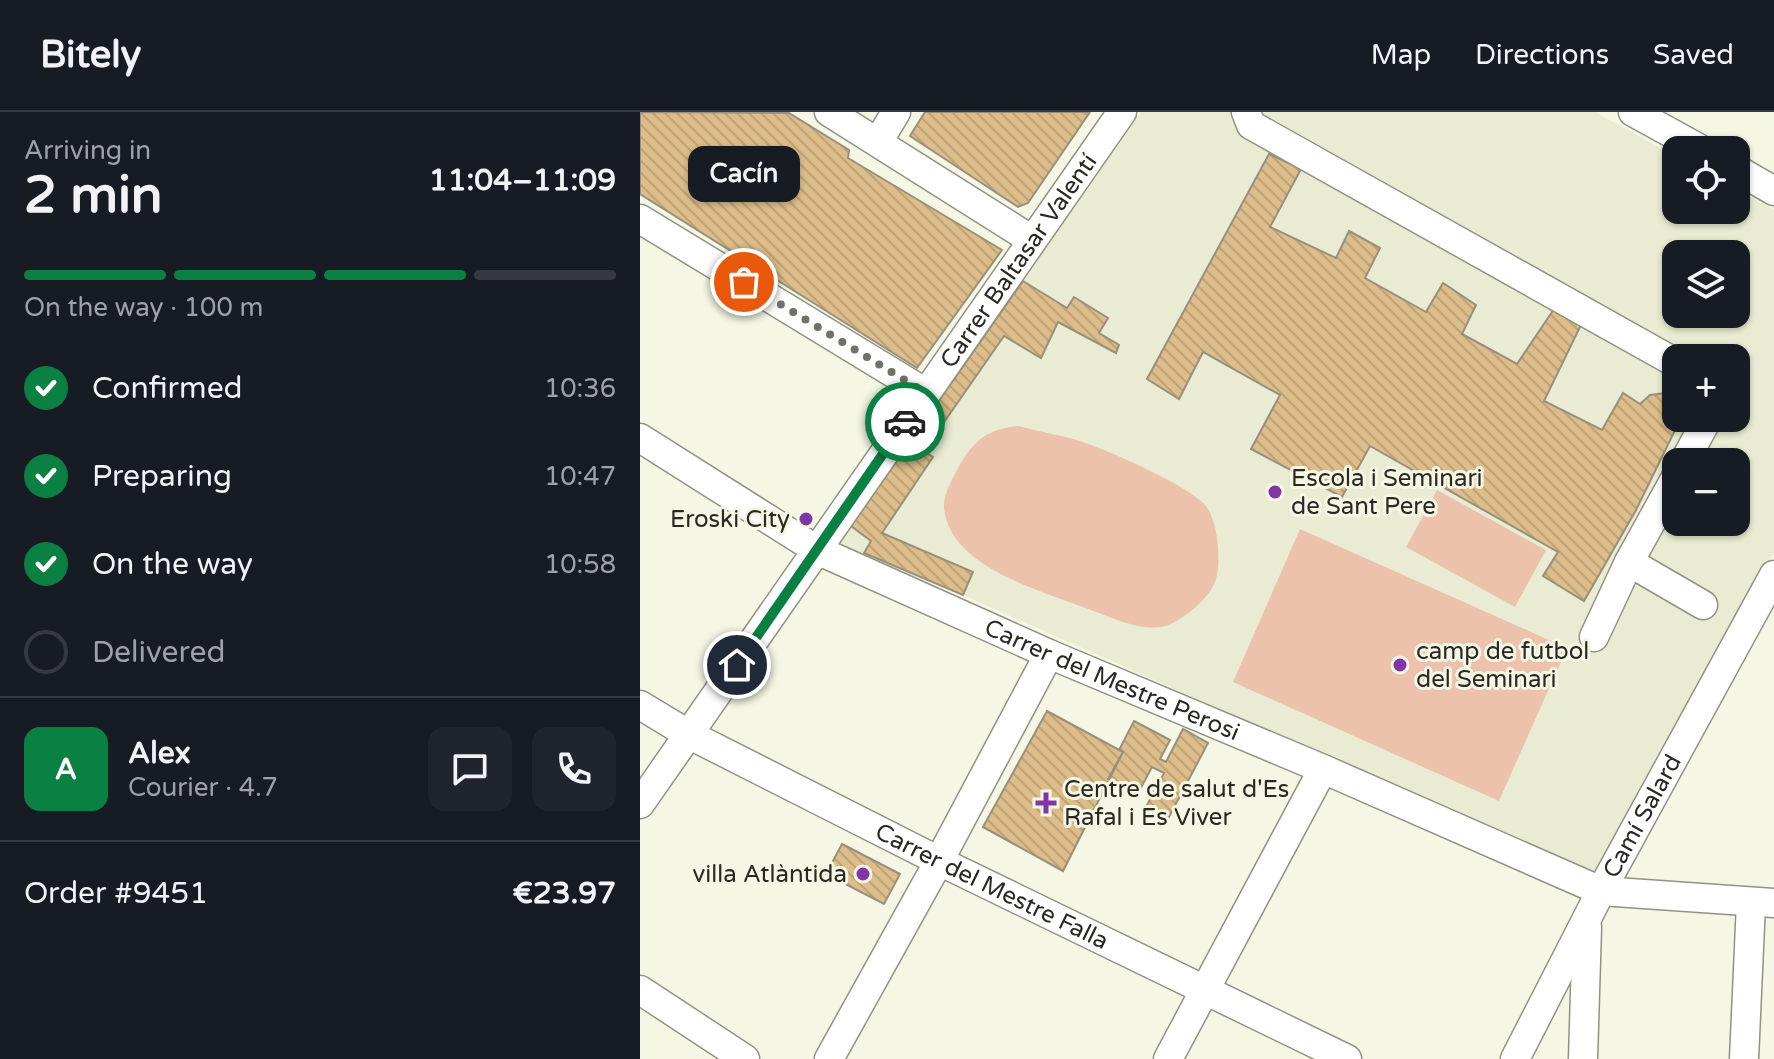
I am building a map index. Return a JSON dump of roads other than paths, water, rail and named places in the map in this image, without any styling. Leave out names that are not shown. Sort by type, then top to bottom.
[{"type":"street","points":[[829,112],[1032,240]]},
{"type":"street","points":[[878,142],[896,112]]},
{"type":"street","name":"Carrer Baltasar Valentí","points":[[640,804],[1122,112]]},
{"type":"street","points":[[1246,112],[1251,125],[1662,355]]},
{"type":"street","points":[[1633,112],[1677,136]]},
{"type":"street","points":[[1750,177],[1774,191]]},
{"type":"street","points":[[640,219],[926,393]]},
{"type":"street","name":"Carrer del Mestre Perosi","points":[[640,438],[817,550],[1049,654],[1323,769],[1601,891],[1762,903]]},
{"type":"street","points":[[1594,637],[1629,562],[1662,502]]},
{"type":"street","points":[[1629,562],[1703,605]]},
{"type":"street","name":"Camí Salard","points":[[1515,1059],[1601,891],[1774,575]]},
{"type":"street","points":[[829,1059],[1049,654]]},
{"type":"street","name":"Carrer del Mestre Falla","points":[[640,705],[688,734],[939,861],[1347,1059]]},
{"type":"street","points":[[1168,1059],[1323,769]]},
{"type":"street","points":[[1744,1059],[1762,903]]},
{"type":"street","points":[[1583,1059],[1587,918]]},
{"type":"street","points":[[640,990],[745,1059]]},
{"type":"place","name":"Cacín","points":[[744,282]]},
{"type":"place","name":"Escola i Seminari de Sant Pere","points":[[1275,492]]},
{"type":"place","name":"Eroski City","points":[[806,519]]},
{"type":"place","name":"camp de futbol del Seminari","points":[[1400,665]]},
{"type":"place","name":"Centre de salut d'Es Rafal i Es Viver","points":[[1046,803]]},
{"type":"place","name":"villa Atlàntida","points":[[863,874]]}]
